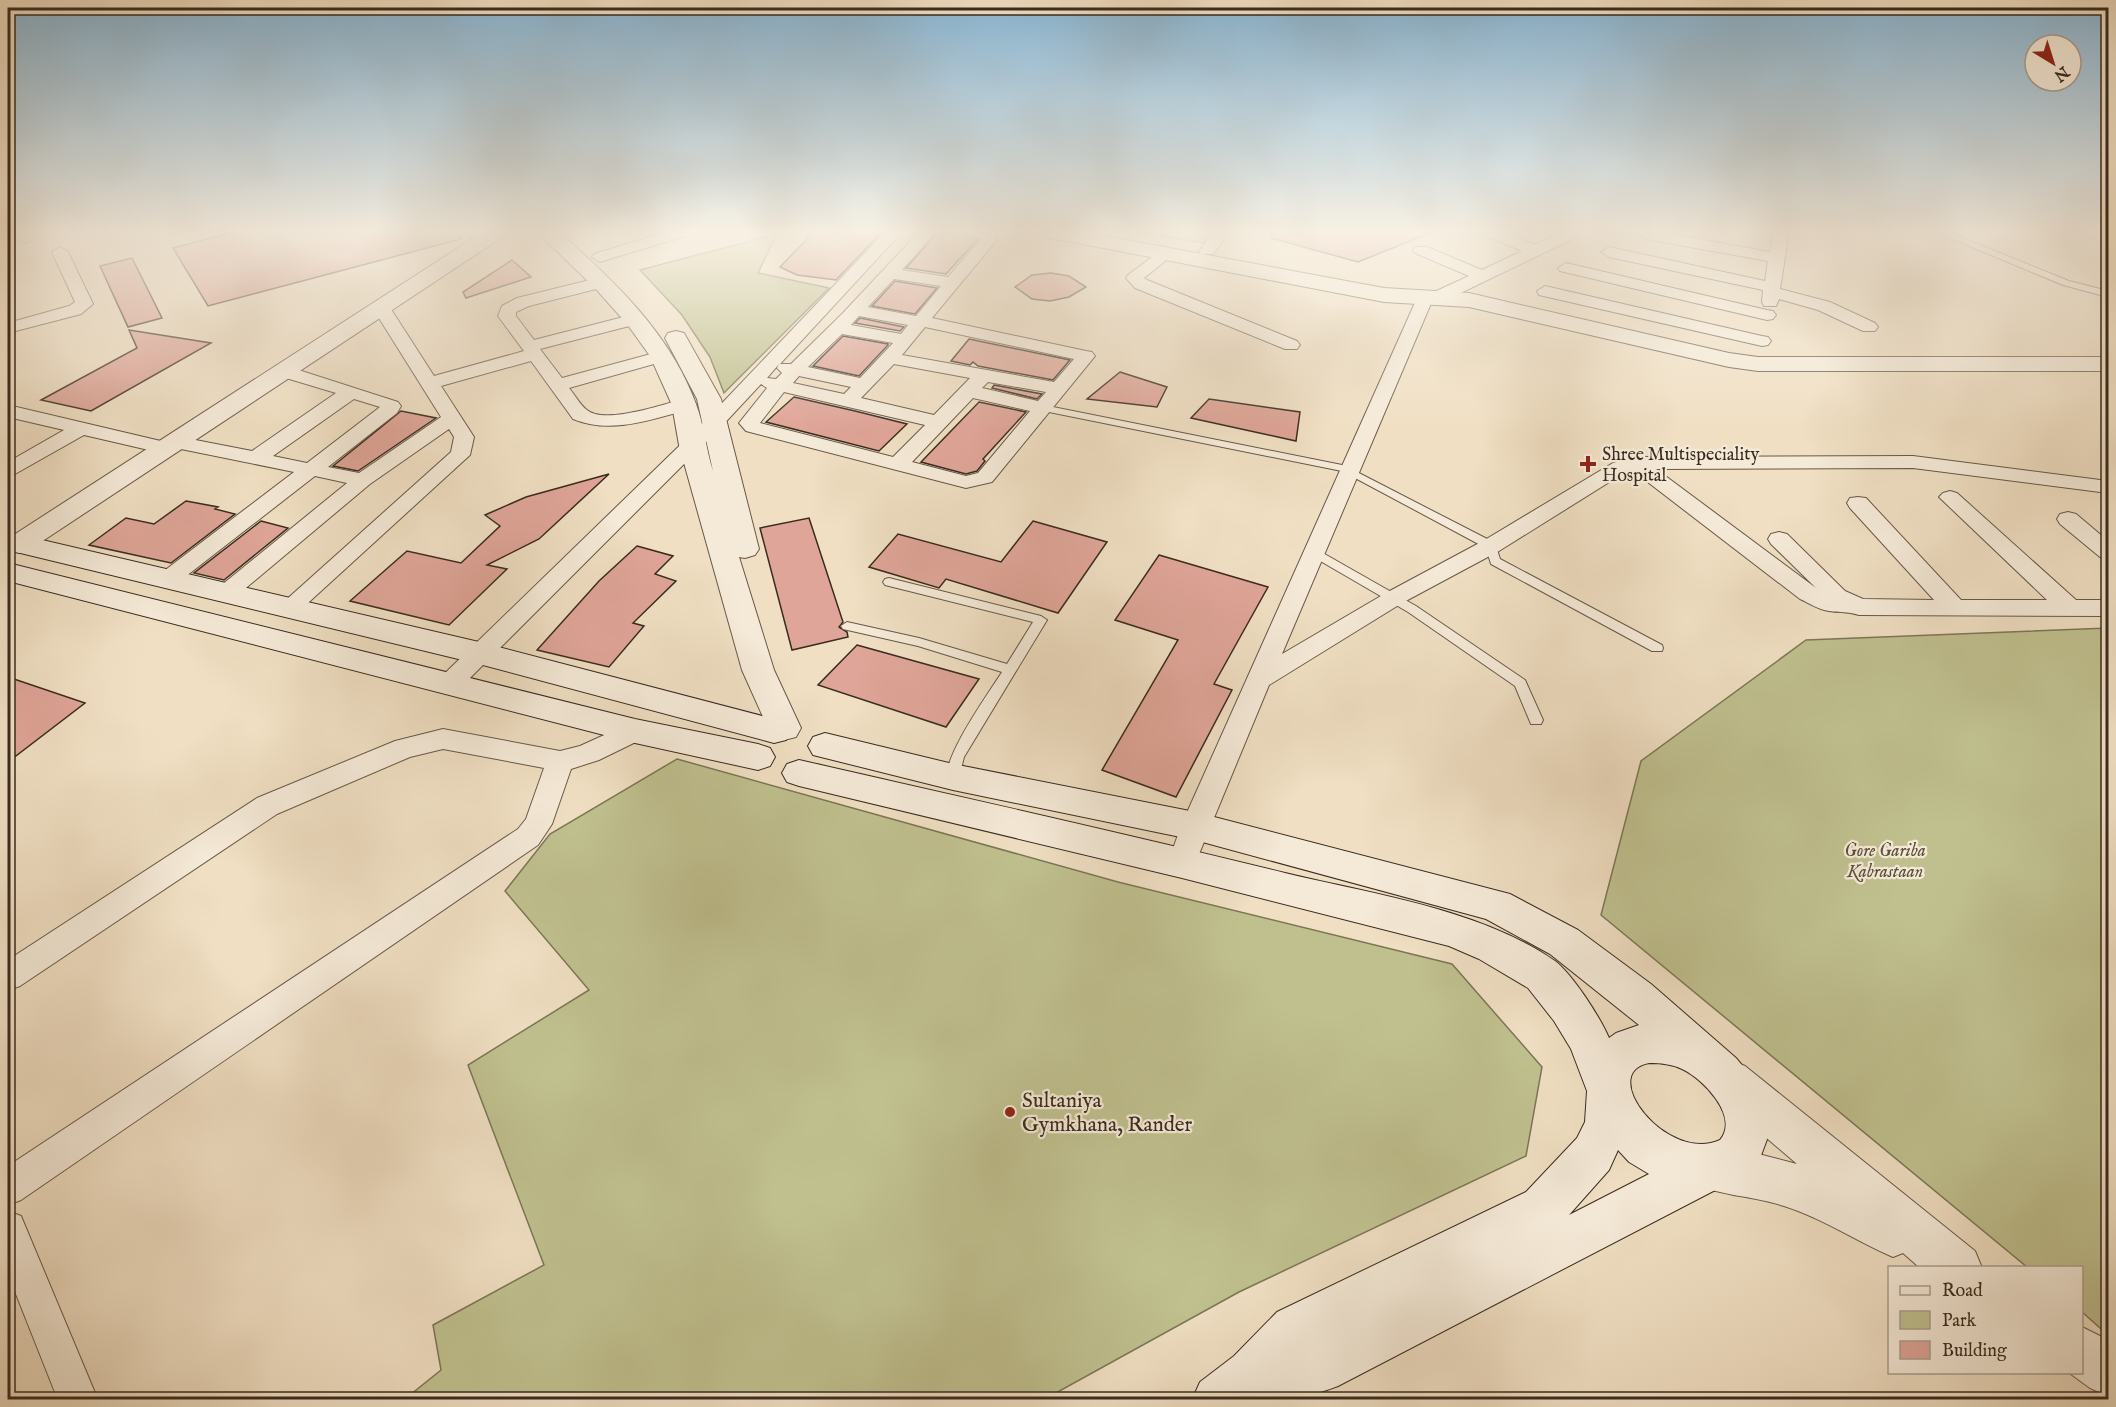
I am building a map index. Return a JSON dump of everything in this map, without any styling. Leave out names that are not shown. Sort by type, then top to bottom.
[{"type":"street","points":[[8,328],[75,310],[84,304],[81,298]]},
{"type":"street","points":[[10,552],[395,298]]},
{"type":"street","points":[[533,298],[508,310],[507,316],[580,415],[588,420],[613,420],[684,405]]},
{"type":"street","points":[[620,298],[662,357],[684,405],[703,434],[758,670],[787,737],[818,762],[799,773],[1182,863],[1455,931],[1493,947],[1542,975],[1569,1008],[1589,1040],[1609,1091],[1614,1111],[1627,1130],[1644,1147],[1666,1160],[1688,1167],[1738,1170],[1785,1181],[1851,1210],[1952,1266]]},
{"type":"street","points":[[637,298],[656,313],[678,340],[709,399],[703,434]]},
{"type":"street","points":[[449,684],[703,434],[831,298]]},
{"type":"street","points":[[855,310],[1084,354],[1086,358],[985,478],[979,481],[966,482],[751,425],[751,421],[794,370],[867,298]]},
{"type":"street","points":[[849,400],[862,384],[890,358],[941,298]]},
{"type":"street","points":[[1175,298],[1291,345]]},
{"type":"street","points":[[1182,863],[1194,826],[1314,552],[1347,470],[1431,298]]},
{"type":"street","points":[[1447,298],[1469,300],[1729,360],[1760,352]]},
{"type":"street","points":[[1568,298],[1760,352],[2109,364]]},
{"type":"street","points":[[1693,298],[1767,315]]},
{"type":"street","points":[[1760,352],[1770,298]]},
{"type":"street","points":[[1798,298],[1824,306],[1869,327]]},
{"type":"street","points":[[290,608],[460,455],[464,446],[464,437],[381,307]]},
{"type":"street","points":[[430,383],[634,319]]},
{"type":"street","points":[[838,328],[904,340]]},
{"type":"street","points":[[929,364],[963,329]]},
{"type":"street","points":[[558,385],[662,357]]},
{"type":"street","points":[[890,358],[1059,389]]},
{"type":"street","points":[[768,364],[862,384]]},
{"type":"street","points":[[168,579],[390,409],[391,406],[387,403],[283,371]]},
{"type":"street","points":[[899,463],[984,375]]},
{"type":"street","points":[[754,380],[939,422]]},
{"type":"street","points":[[256,458],[351,392]]},
{"type":"street","points":[[968,392],[1043,408]]},
{"type":"street","points":[[8,411],[82,428],[170,445],[256,458],[363,480]]},
{"type":"street","points":[[226,593],[363,480],[452,418]]},
{"type":"street","points":[[8,470],[82,428]]},
{"type":"street","points":[[1259,679],[1394,598],[1491,546],[1620,467],[1635,463],[1913,462],[2109,487]]},
{"type":"street","points":[[1635,463],[1808,594],[1830,604],[1848,603],[1873,608],[2109,608]]},
{"type":"street","points":[[1950,497],[2070,608]]},
{"type":"street","points":[[1858,503],[1955,608]]},
{"type":"street","points":[[2068,519],[2109,552]]},
{"type":"street","points":[[1779,539],[1837,596],[1848,603]]},
{"type":"street","points":[[10,552],[449,684],[635,731],[787,737]]},
{"type":"street","points":[[10,552],[168,579],[479,653],[787,737],[953,777],[1194,826],[1496,905],[1564,942],[1636,997],[1713,1065],[1954,1266]]},
{"type":"street","points":[[9,976],[267,806],[404,748],[443,739],[560,760],[572,760],[635,731]]},
{"type":"street","points":[[8,1187],[528,837],[538,824],[560,760]]},
{"type":"street","points":[[1649,1043],[1670,1044],[1692,1052],[1713,1065],[1729,1081],[1741,1099],[1747,1118],[1747,1136],[1740,1151],[1727,1162],[1710,1168],[1320,1368],[1239,1391],[1295,1330],[1543,1209],[1593,1154],[1607,1125],[1609,1073],[1618,1058],[1631,1047],[1649,1043]]},
{"type":"street","points":[[8,1229],[78,1400]]},
{"type":"street","points":[[2083,1353],[2109,1370]]},
{"type":"lane","points":[[1043,408],[1347,470],[1491,546],[1495,561],[1657,648]]},
{"type":"lane","points":[[1314,552],[1394,598],[1520,683],[1536,720]]},
{"type":"lane","points":[[889,582],[1041,621],[957,756],[953,777]]},
{"type":"lane","points":[[847,626],[919,642],[1011,670]]},
{"type":"green space","points":[[666,298],[819,298],[724,393],[710,357],[682,315]]},
{"type":"green space","name":"Gore Gariba Kabrastaan","points":[[2108,628],[2108,1335],[2083,1313],[2083,1266],[2026,1266],[1601,915],[1641,761],[1806,640]]},
{"type":"green space","name":"Sultaniya Gymkhana, Rander","points":[[677,759],[1118,882],[1452,964],[1542,1067],[1526,1156],[1239,1292],[1045,1399],[405,1399],[441,1370],[433,1325],[544,1265],[468,1065],[589,990],[505,891],[550,834]]},
{"type":"building","points":[[115,298],[152,298],[162,318],[128,327]]},
{"type":"building","points":[[203,298],[239,298],[208,306]]},
{"type":"building","points":[[880,298],[929,298],[915,314],[872,306]]},
{"type":"building","points":[[1030,298],[1066,298],[1050,301]]},
{"type":"building","points":[[860,318],[904,327],[900,331],[855,323]]},
{"type":"building","points":[[129,330],[211,343],[91,411],[41,400],[137,348]]},
{"type":"building","points":[[843,336],[888,345],[859,376],[813,366]]},
{"type":"building","points":[[969,339],[1070,360],[1053,380],[978,366],[973,362],[970,365],[951,361]]},
{"type":"building","points":[[1120,372],[1167,387],[1157,407],[1087,399]]},
{"type":"building","points":[[994,385],[1042,394],[1037,399],[992,388]]},
{"type":"building","points":[[794,397],[907,424],[879,451],[766,422]]},
{"type":"building","points":[[1209,399],[1300,412],[1296,441],[1191,418]]},
{"type":"building","points":[[979,402],[1026,412],[983,459],[985,461],[977,471],[966,474],[921,462]]},
{"type":"building","points":[[401,411],[436,418],[358,471],[333,466]]},
{"type":"building","points":[[609,474],[539,539],[487,565],[507,569],[449,625],[350,601],[407,551],[461,563],[500,526],[485,515],[526,497]]},
{"type":"building","points":[[186,501],[218,507],[215,509],[235,514],[171,563],[89,545],[126,518],[154,524]]},
{"type":"building","points":[[809,518],[843,622],[839,627],[847,632],[848,637],[792,650],[760,528]]},
{"type":"building","points":[[261,521],[288,528],[224,580],[194,573]]},
{"type":"building","points":[[1033,521],[1107,542],[1058,613],[946,579],[939,588],[869,567],[898,534],[1001,562]]},
{"type":"building","points":[[637,546],[673,556],[655,574],[676,581],[633,623],[644,626],[609,667],[537,650],[599,581]]},
{"type":"building","points":[[1159,555],[1268,587],[1214,684],[1232,690],[1176,797],[1102,770],[1178,640],[1115,620]]},
{"type":"building","points":[[857,645],[979,679],[946,727],[818,685]]},
{"type":"building","points":[[8,677],[85,703],[8,762]]},
{"type":"place","name":"Shree Multispeciality Hospital","points":[[1588,464]]},
{"type":"place","name":"Sultaniya Gymkhana, Rander","points":[[1010,1112]]}]
